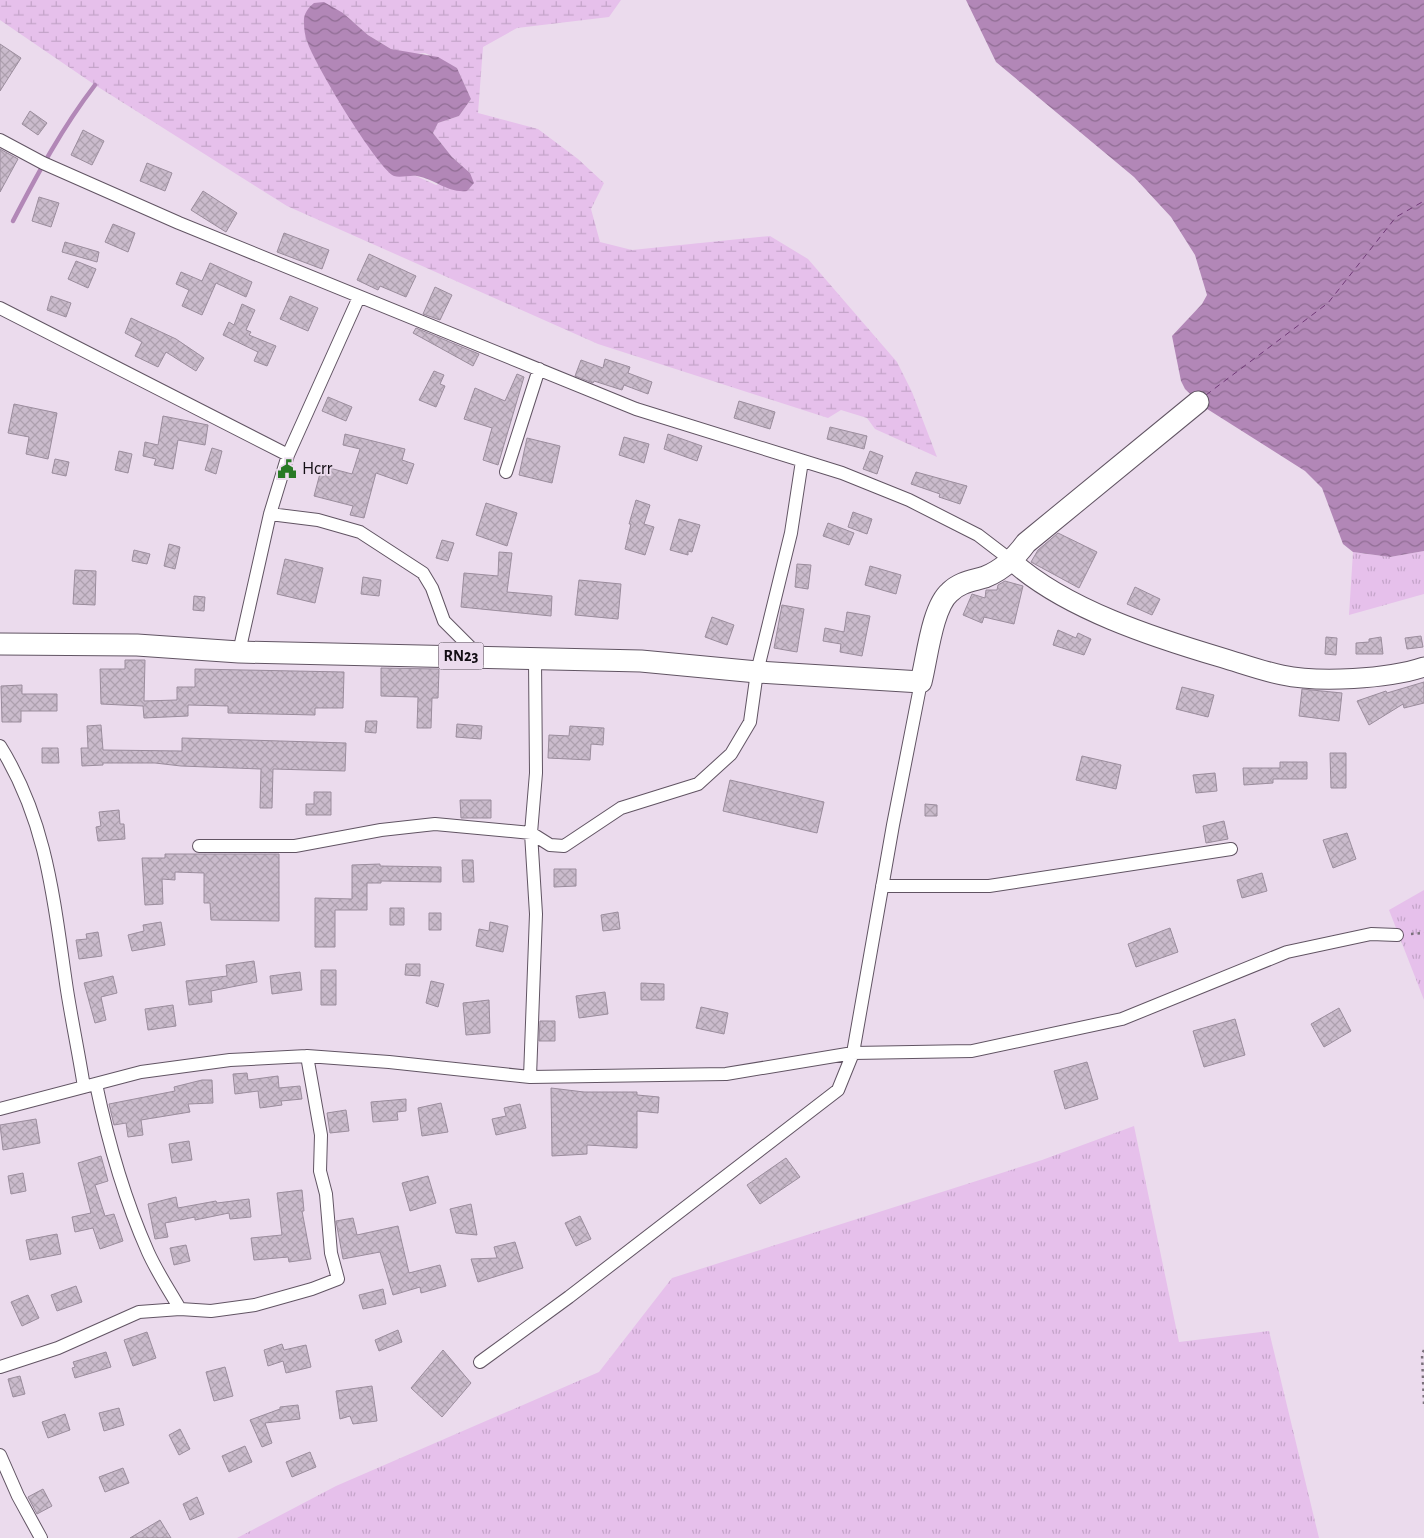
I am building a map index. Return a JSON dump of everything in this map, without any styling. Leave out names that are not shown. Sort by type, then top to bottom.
[{"type":"main road","points":[[921,682],[939,607],[949,592],[968,580],[998,570],[1012,561],[1026,543],[1198,402]]},
{"type":"main road","points":[[1012,561],[1021,569],[1083,608],[1168,642],[1282,676],[1354,680],[1424,667]]},
{"type":"main road","name":"RN23","points":[[0,644],[137,645],[240,652],[641,661],[757,672],[921,682]]},
{"type":"street","points":[[0,140],[43,162],[179,222],[636,409],[842,473],[909,500],[955,521],[978,535],[1012,561]]},
{"type":"street","points":[[240,652],[270,514],[288,455],[359,297]]},
{"type":"street","points":[[0,308],[288,455]]},
{"type":"street","points":[[506,472],[540,369]]},
{"type":"street","points":[[200,846],[295,846],[381,830],[435,824],[531,833],[550,845],[564,846],[621,808],[698,784],[731,754],[750,722],[757,672],[791,533],[802,462]]},
{"type":"street","points":[[270,514],[318,520],[360,532],[423,573],[432,588],[444,621],[479,656]]},
{"type":"street","points":[[530,1077],[536,914],[531,833],[536,774],[535,660]]},
{"type":"street","points":[[480,1362],[570,1297],[838,1090],[853,1053],[882,886],[921,682]]},
{"type":"street","points":[[0,746],[27,798],[42,838],[55,901],[67,990],[90,1086],[124,1194],[148,1253],[180,1309]]},
{"type":"street","points":[[882,886],[988,886],[1231,849]]},
{"type":"street","points":[[0,1109],[141,1072],[230,1060],[307,1056],[389,1062],[530,1077],[726,1074],[853,1053],[972,1051],[1122,1019],[1287,952],[1371,934],[1397,936]]},
{"type":"street","points":[[0,1367],[58,1348],[139,1312],[180,1309],[211,1311],[255,1305],[312,1290],[338,1280],[331,1253],[326,1194],[320,1171],[321,1135],[307,1056]]},
{"type":"street","points":[[0,1455],[18,1496],[40,1538]]},
{"type":"path","points":[[1424,1350],[1422,1354],[1424,1404]]},
{"type":"green space","points":[[0,0],[621,0],[609,17],[517,28],[483,47],[478,113],[538,129],[578,159],[604,183],[591,209],[600,242],[632,250],[770,236],[808,259],[897,362],[912,392],[937,457],[875,429],[867,418],[841,410],[828,418],[598,344],[287,206],[95,85],[0,20]],"holes":[[[343,13],[368,35],[391,49],[414,54],[425,53],[457,68],[471,99],[459,116],[438,123],[433,133],[452,157],[470,173],[436,185],[416,176],[395,176],[358,128],[336,95],[307,42]]]},
{"type":"green space","points":[[1424,551],[1424,594],[1349,615],[1353,552],[1390,557]]},
{"type":"green space","points":[[1424,890],[1424,1000],[1389,910]]},
{"type":"green space","points":[[1134,1126],[1179,1342],[1269,1331],[1319,1538],[237,1538],[336,1486],[599,1372],[672,1278],[1042,1160]]},
{"type":"water","points":[[966,0],[1424,0],[1424,551],[1390,557],[1353,552],[1343,544],[1322,488],[1305,471],[1204,407],[1185,389],[1181,381],[1172,336],[1202,304],[1207,295],[1195,255],[1171,217],[1134,177],[996,62]]},
{"type":"water","points":[[324,2],[343,13],[368,35],[391,49],[438,57],[457,68],[471,99],[459,116],[438,123],[433,133],[452,157],[470,173],[474,183],[467,191],[453,190],[417,176],[394,176],[374,154],[346,113],[321,70],[306,39],[305,14],[314,3]]},
{"type":"building","points":[[0,44],[21,58],[0,91]]},
{"type":"building","points":[[30,111],[47,123],[38,135],[22,124]]},
{"type":"building","points":[[83,130],[104,141],[92,165],[71,155]]},
{"type":"building","points":[[0,149],[18,159],[0,192]]},
{"type":"building","points":[[147,163],[172,173],[165,191],[140,181]]},
{"type":"building","points":[[203,191],[237,213],[226,232],[191,210]]},
{"type":"building","points":[[39,197],[59,203],[51,227],[32,221]]},
{"type":"building","points":[[113,224],[135,233],[128,252],[105,242]]},
{"type":"building","points":[[284,233],[329,250],[322,269],[277,252]]},
{"type":"building","points":[[65,242],[99,252],[97,262],[62,252]]},
{"type":"building","points":[[369,254],[416,276],[406,297],[380,286],[378,290],[357,280]]},
{"type":"building","points":[[76,261],[96,269],[88,288],[68,279]]},
{"type":"building","points":[[210,263],[252,282],[246,297],[216,283],[202,315],[182,306],[189,290],[176,284],[181,272],[202,281]]},
{"type":"building","points":[[435,287],[452,295],[440,320],[423,314]]},
{"type":"building","points":[[51,296],[71,303],[66,317],[47,310]]},
{"type":"building","points":[[290,296],[318,308],[308,331],[280,319]]},
{"type":"building","points":[[242,304],[255,310],[246,330],[251,332],[249,335],[276,346],[267,366],[254,361],[258,352],[223,335],[229,322],[234,325]]},
{"type":"building","points":[[131,318],[176,339],[204,358],[196,371],[166,352],[158,367],[135,356],[142,342],[125,333]]},
{"type":"building","points":[[416,328],[479,354],[473,366],[413,333]]},
{"type":"building","points":[[605,359],[630,367],[628,373],[652,382],[648,394],[624,385],[622,390],[594,381],[593,383],[575,376],[581,360],[603,368]]},
{"type":"building","points":[[434,371],[444,375],[440,384],[445,386],[436,407],[419,400]]},
{"type":"building","points":[[517,374],[524,377],[498,465],[483,460],[492,428],[464,419],[475,388],[505,401]]},
{"type":"building","points":[[328,397],[352,407],[346,421],[322,411]]},
{"type":"building","points":[[739,401],[775,412],[770,429],[734,418]]},
{"type":"building","points":[[14,404],[57,413],[48,459],[26,454],[29,437],[8,433]]},
{"type":"building","points":[[163,416],[208,425],[205,445],[178,440],[173,469],[154,465],[156,459],[143,456],[145,442],[158,445]]},
{"type":"building","points":[[830,427],[867,436],[864,449],[827,439]]},
{"type":"building","points":[[345,434],[405,449],[402,460],[414,464],[407,484],[376,473],[364,518],[350,515],[353,506],[314,496],[322,466],[352,474],[360,449],[343,445]]},
{"type":"building","points":[[668,434],[702,446],[697,461],[664,449]]},
{"type":"building","points":[[624,437],[649,444],[644,463],[619,455]]},
{"type":"building","points":[[527,438],[560,446],[552,483],[519,475]]},
{"type":"building","points":[[212,448],[222,451],[216,474],[205,470]]},
{"type":"building","points":[[119,451],[132,454],[128,473],[115,470]]},
{"type":"building","points":[[870,451],[883,456],[877,474],[863,469]]},
{"type":"building","points":[[55,459],[69,462],[66,476],[52,473]]},
{"type":"building","points":[[916,472],[967,486],[960,504],[939,497],[940,494],[911,484]]},
{"type":"building","points":[[636,500],[650,505],[644,524],[654,527],[645,555],[625,549],[631,524],[629,524]]},
{"type":"building","points":[[486,503],[517,513],[507,546],[476,535]]},
{"type":"building","points":[[853,512],[872,519],[867,534],[848,527]]},
{"type":"building","points":[[679,519],[700,525],[692,552],[688,551],[688,555],[670,550]]},
{"type":"building","points":[[828,523],[854,533],[849,545],[823,536]]},
{"type":"building","points":[[1058,533],[1097,552],[1079,588],[1031,562],[1038,550]]},
{"type":"building","points":[[442,540],[454,543],[448,561],[436,558]]},
{"type":"building","points":[[169,544],[180,547],[175,569],[164,566]]},
{"type":"building","points":[[134,550],[150,554],[147,564],[132,561]]},
{"type":"building","points":[[499,552],[512,553],[507,592],[552,596],[551,616],[461,607],[464,573],[498,576]]},
{"type":"building","points":[[285,559],[323,568],[315,603],[277,594]]},
{"type":"building","points":[[797,564],[811,565],[808,589],[795,587]]},
{"type":"building","points":[[870,566],[901,575],[896,594],[865,585]]},
{"type":"building","points":[[75,570],[96,571],[95,605],[73,604]]},
{"type":"building","points":[[363,577],[381,580],[379,596],[361,594]]},
{"type":"building","points":[[579,580],[621,584],[618,619],[575,615]]},
{"type":"building","points":[[1005,581],[1023,586],[1014,624],[984,617],[982,623],[963,615],[972,594],[985,598],[986,590],[997,590],[998,585]]},
{"type":"building","points":[[1135,587],[1160,599],[1152,615],[1127,604]]},
{"type":"building","points":[[194,596],[205,597],[204,611],[193,610]]},
{"type":"building","points":[[782,605],[804,609],[797,652],[774,648]]},
{"type":"building","points":[[847,612],[870,616],[862,656],[840,652],[841,644],[823,641],[825,628],[844,632]]},
{"type":"building","points":[[712,617],[734,625],[727,645],[705,637]]},
{"type":"building","points":[[1058,630],[1076,638],[1078,633],[1091,639],[1084,655],[1053,645]]},
{"type":"building","points":[[1421,636],[1423,647],[1407,649],[1405,638]]},
{"type":"building","points":[[1326,637],[1337,638],[1336,655],[1325,654]]},
{"type":"building","points":[[1381,637],[1383,654],[1356,654],[1356,643],[1369,642],[1369,639]]},
{"type":"building","points":[[125,660],[145,660],[144,701],[177,700],[177,687],[195,687],[195,669],[344,672],[343,708],[315,708],[315,715],[228,713],[228,706],[188,705],[188,716],[144,718],[143,706],[101,704],[100,669],[125,669]]},
{"type":"building","points":[[381,668],[439,669],[438,698],[432,698],[431,728],[417,728],[418,697],[381,696]]},
{"type":"building","points":[[1424,682],[1424,703],[1404,708],[1403,704],[1369,725],[1357,701],[1386,691],[1387,693]]},
{"type":"building","points":[[22,685],[22,694],[57,694],[57,711],[21,711],[21,722],[2,722],[1,686]]},
{"type":"building","points":[[1182,687],[1214,695],[1208,717],[1176,709]]},
{"type":"building","points":[[1302,689],[1342,693],[1339,721],[1299,716]]},
{"type":"building","points":[[366,721],[377,721],[376,733],[365,732]]},
{"type":"building","points":[[457,724],[482,726],[481,739],[456,737]]},
{"type":"building","points":[[101,725],[103,750],[182,751],[182,738],[346,743],[345,771],[273,769],[272,808],[260,808],[261,769],[181,766],[155,763],[103,763],[103,765],[82,766],[81,748],[88,748],[87,726]]},
{"type":"building","points":[[570,726],[604,728],[603,745],[591,744],[590,760],[548,758],[549,735],[569,736]]},
{"type":"building","points":[[42,748],[58,748],[59,763],[42,763]]},
{"type":"building","points":[[1330,753],[1346,753],[1346,788],[1331,788]]},
{"type":"building","points":[[1082,756],[1121,765],[1116,789],[1076,780]]},
{"type":"building","points":[[1280,762],[1307,762],[1307,779],[1273,779],[1273,783],[1244,785],[1243,768],[1280,768]]},
{"type":"building","points":[[1215,773],[1217,791],[1196,793],[1193,775]]},
{"type":"building","points":[[730,780],[824,802],[817,833],[723,811]]},
{"type":"building","points":[[314,792],[331,792],[331,815],[306,815],[306,804],[314,804]]},
{"type":"building","points":[[460,800],[491,800],[491,818],[461,818]]},
{"type":"building","points":[[925,804],[937,805],[937,816],[925,816]]},
{"type":"building","points":[[119,810],[120,824],[124,824],[125,839],[98,841],[96,827],[101,826],[99,812]]},
{"type":"building","points":[[1224,821],[1228,839],[1206,843],[1203,826]]},
{"type":"building","points":[[1347,833],[1356,859],[1333,868],[1323,840]]},
{"type":"building","points":[[165,854],[279,854],[279,921],[211,920],[210,903],[204,903],[204,873],[175,872],[175,880],[162,879],[163,904],[145,905],[142,858],[165,858]]},
{"type":"building","points":[[462,860],[473,860],[474,882],[463,882]]},
{"type":"building","points":[[380,864],[380,866],[441,867],[441,882],[381,881],[381,883],[367,883],[367,910],[335,910],[335,947],[315,947],[315,898],[352,899],[352,865]]},
{"type":"building","points":[[554,869],[576,869],[576,886],[554,887]]},
{"type":"building","points":[[1262,873],[1267,891],[1242,898],[1237,880]]},
{"type":"building","points":[[390,908],[404,908],[404,925],[390,925]]},
{"type":"building","points":[[618,912],[620,929],[603,931],[601,915]]},
{"type":"building","points":[[429,913],[441,913],[441,930],[429,930]]},
{"type":"building","points":[[161,922],[165,945],[132,951],[128,935],[144,931],[143,925]]},
{"type":"building","points":[[490,922],[508,926],[503,952],[476,946],[479,929],[489,931]]},
{"type":"building","points":[[1170,928],[1178,952],[1136,967],[1128,944]]},
{"type":"building","points":[[98,932],[102,956],[79,959],[76,940],[87,939],[86,934]]},
{"type":"building","points":[[254,961],[257,982],[211,991],[212,1002],[189,1005],[186,981],[227,976],[226,965]]},
{"type":"building","points":[[406,964],[420,964],[420,976],[405,975]]},
{"type":"building","points":[[321,970],[336,970],[336,1005],[321,1005]]},
{"type":"building","points":[[300,972],[302,990],[272,994],[270,976]]},
{"type":"building","points":[[113,976],[117,993],[101,997],[106,1020],[95,1023],[84,983]]},
{"type":"building","points":[[431,981],[444,984],[438,1007],[426,1003]]},
{"type":"building","points":[[641,983],[664,984],[664,1000],[641,1000]]},
{"type":"building","points":[[605,992],[608,1014],[579,1018],[576,996]]},
{"type":"building","points":[[489,1000],[490,1033],[466,1035],[463,1003]]},
{"type":"building","points":[[173,1005],[176,1026],[148,1030],[145,1009]]},
{"type":"building","points":[[701,1007],[728,1013],[724,1034],[696,1028]]},
{"type":"building","points":[[1339,1008],[1351,1031],[1324,1047],[1311,1024]]},
{"type":"building","points":[[1235,1019],[1245,1055],[1204,1067],[1193,1031]]},
{"type":"building","points":[[540,1021],[555,1021],[555,1041],[539,1041]]},
{"type":"building","points":[[1087,1062],[1098,1099],[1065,1109],[1054,1071]]},
{"type":"building","points":[[247,1073],[248,1080],[278,1076],[279,1088],[300,1086],[302,1099],[281,1101],[282,1105],[260,1108],[258,1091],[235,1094],[233,1074]]},
{"type":"building","points":[[202,1080],[212,1080],[213,1103],[188,1104],[190,1112],[141,1120],[143,1135],[128,1137],[126,1123],[114,1125],[109,1104],[175,1091],[174,1087]]},
{"type":"building","points":[[551,1088],[584,1092],[637,1092],[637,1095],[659,1097],[658,1113],[637,1111],[637,1148],[587,1145],[587,1154],[552,1156]]},
{"type":"building","points":[[406,1099],[406,1111],[397,1112],[398,1120],[373,1122],[371,1102]]},
{"type":"building","points":[[441,1103],[448,1132],[422,1136],[418,1108]]},
{"type":"building","points":[[520,1104],[526,1128],[496,1135],[492,1119],[506,1116],[504,1108]]},
{"type":"building","points":[[346,1110],[349,1131],[330,1133],[327,1113]]},
{"type":"building","points":[[36,1119],[40,1143],[3,1150],[0,1125]]},
{"type":"building","points":[[189,1141],[192,1160],[172,1163],[169,1144]]},
{"type":"building","points":[[101,1156],[108,1181],[95,1185],[105,1216],[114,1214],[123,1241],[100,1249],[93,1228],[75,1232],[72,1217],[91,1213],[78,1163]]},
{"type":"building","points":[[786,1158],[800,1177],[760,1204],[747,1185]]},
{"type":"building","points":[[23,1173],[26,1191],[11,1194],[8,1176]]},
{"type":"building","points":[[428,1176],[436,1203],[410,1211],[402,1183]]},
{"type":"building","points":[[302,1190],[304,1211],[302,1211],[311,1259],[289,1262],[288,1257],[254,1260],[251,1238],[282,1235],[277,1193]]},
{"type":"building","points":[[176,1197],[178,1208],[216,1201],[217,1203],[249,1199],[251,1217],[230,1219],[229,1213],[195,1220],[195,1217],[165,1223],[168,1237],[155,1239],[148,1204]]},
{"type":"building","points":[[471,1204],[477,1235],[456,1233],[450,1209]]},
{"type":"building","points":[[580,1216],[591,1239],[576,1246],[565,1223]]},
{"type":"building","points":[[353,1218],[357,1235],[398,1226],[409,1273],[440,1265],[446,1286],[421,1293],[420,1287],[393,1295],[380,1252],[343,1259],[336,1221]]},
{"type":"building","points":[[57,1234],[61,1254],[30,1260],[26,1240]]},
{"type":"building","points":[[515,1242],[523,1268],[478,1282],[471,1259],[497,1258],[494,1247]]},
{"type":"building","points":[[186,1245],[190,1261],[174,1265],[170,1248]]},
{"type":"building","points":[[76,1286],[82,1302],[57,1311],[51,1295]]},
{"type":"building","points":[[383,1289],[386,1304],[363,1309],[359,1295]]},
{"type":"building","points":[[28,1295],[39,1318],[22,1326],[11,1302]]},
{"type":"building","points":[[398,1330],[402,1342],[379,1351],[375,1340]]},
{"type":"building","points":[[147,1332],[156,1358],[133,1366],[124,1340]]},
{"type":"building","points":[[282,1344],[284,1350],[306,1345],[311,1367],[286,1373],[283,1361],[268,1366],[264,1350]]},
{"type":"building","points":[[443,1350],[471,1383],[442,1417],[411,1388]]},
{"type":"building","points":[[106,1352],[111,1367],[75,1378],[72,1368],[75,1367],[73,1362]]},
{"type":"building","points":[[225,1367],[233,1396],[214,1401],[206,1372]]},
{"type":"building","points":[[20,1376],[25,1394],[13,1397],[8,1379]]},
{"type":"building","points":[[372,1386],[377,1421],[353,1424],[350,1416],[340,1419],[336,1391]]},
{"type":"building","points":[[298,1405],[300,1419],[265,1423],[272,1443],[262,1447],[250,1420],[280,1409],[280,1407]]},
{"type":"building","points":[[119,1408],[124,1425],[104,1431],[99,1413]]},
{"type":"building","points":[[65,1414],[70,1430],[48,1438],[42,1422]]},
{"type":"building","points":[[180,1429],[190,1449],[179,1455],[169,1435]]},
{"type":"building","points":[[245,1446],[252,1462],[229,1472],[222,1456]]},
{"type":"building","points":[[310,1452],[316,1467],[292,1477],[286,1462]]},
{"type":"building","points":[[123,1468],[129,1483],[105,1492],[99,1477]]},
{"type":"building","points":[[43,1489],[52,1506],[37,1514],[28,1497]]},
{"type":"building","points":[[197,1497],[204,1514],[190,1520],[183,1504]]},
{"type":"building","points":[[160,1520],[171,1538],[130,1538]]},
{"type":"waterway","points":[[13,221],[61,134],[95,85]]},
{"type":"ferry route","points":[[1206,395],[1328,303],[1396,217],[1424,201]]},
{"type":"place","name":"Hcrr","points":[[287,469]]}]
